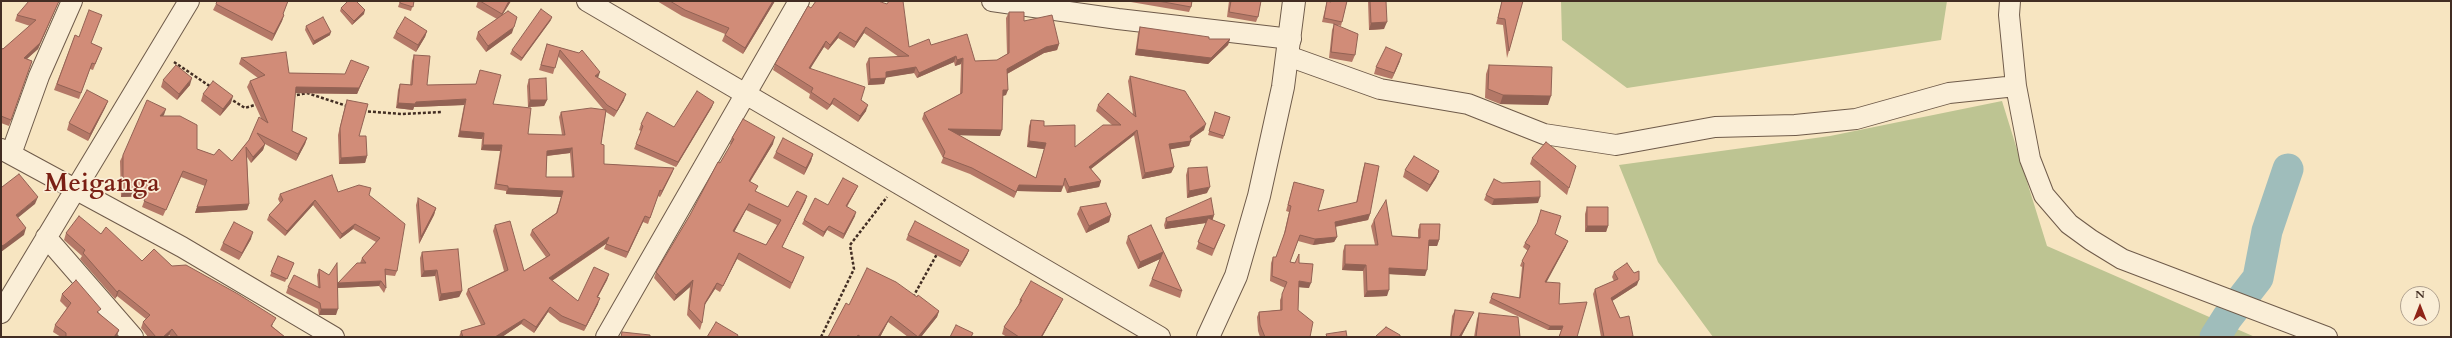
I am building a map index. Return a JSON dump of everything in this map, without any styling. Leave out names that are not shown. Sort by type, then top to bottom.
[{"type":"street","points":[[72,1],[6,152],[182,247],[334,337]]},
{"type":"street","points":[[1,313],[189,1]]},
{"type":"street","points":[[588,1],[745,95],[1160,337]]},
{"type":"street","points":[[606,337],[799,1]]},
{"type":"street","points":[[992,1],[1118,19],[1289,48],[1380,89],[1468,104],[1544,134],[1616,145],[1715,127],[1795,125],[1856,119],[1949,93],[2016,86]]},
{"type":"street","points":[[1208,337],[1236,276],[1259,196],[1289,48],[1294,1]]},
{"type":"street","points":[[2010,1],[2009,15],[2016,86],[2030,159],[2044,195],[2069,224],[2091,240],[2122,259],[2214,292],[2249,308],[2327,337]]},
{"type":"street","points":[[46,237],[133,337]]},
{"type":"path","points":[[158,52],[218,91]]},
{"type":"path","points":[[286,97],[307,93],[351,107]]},
{"type":"path","points":[[225,95],[245,108],[266,102]]},
{"type":"path","points":[[358,109],[401,114],[442,112]]},
{"type":"path","points":[[821,337],[854,269],[850,245],[898,184]]},
{"type":"path","points":[[912,299],[938,252]]},
{"type":"green space","points":[[1561,1],[1947,1],[1941,40],[1627,88],[1562,40]]},
{"type":"green space","points":[[2002,101],[2047,246],[2255,337],[1713,337],[1658,262],[1619,165],[1830,136]]},
{"type":"building","points":[[29,1],[59,1],[40,43],[24,58],[32,61],[11,120],[1,116],[1,48],[3,49],[36,20],[17,15]]},
{"type":"building","points":[[217,1],[288,1],[283,14],[284,15],[274,34],[216,4]]},
{"type":"building","points":[[348,1],[356,1],[365,10],[354,21],[341,8]]},
{"type":"building","points":[[400,1],[414,1],[413,7],[400,3]]},
{"type":"building","points":[[480,1],[509,1],[502,14]]},
{"type":"building","points":[[670,1],[773,1],[745,48],[725,35],[729,28],[685,10]]},
{"type":"building","points":[[816,1],[878,1],[887,4],[889,1],[903,1],[909,47],[929,39],[931,45],[967,34],[975,61],[997,60],[1009,53],[1009,12],[1024,12],[1024,21],[1052,15],[1059,44],[1046,47],[1007,69],[1008,90],[1003,90],[1002,130],[948,129],[1036,178],[1046,143],[1029,141],[1031,120],[1044,121],[1044,126],[1075,125],[1075,147],[1103,125],[1121,125],[1098,105],[1108,93],[1136,117],[1130,76],[1185,91],[1206,124],[1190,136],[1191,141],[1169,144],[1174,167],[1145,173],[1137,130],[1089,167],[1101,181],[1069,187],[1065,178],[1063,186],[1019,185],[1016,192],[972,168],[943,157],[945,152],[924,113],[962,93],[963,58],[957,60],[956,56],[919,73],[916,67],[886,72],[886,78],[870,79],[869,58],[909,56],[866,27],[856,42],[840,32],[830,45],[826,41],[809,68],[865,87],[861,100],[868,105],[860,116],[834,98],[830,105],[811,92],[813,88],[775,64],[808,6],[811,8]]},
{"type":"building","points":[[1158,1],[1192,1],[1191,7]]},
{"type":"building","points":[[1231,1],[1261,1],[1258,17],[1229,12]]},
{"type":"building","points":[[1327,1],[1347,1],[1342,22],[1324,18]]},
{"type":"building","points":[[1370,1],[1386,1],[1387,22],[1371,23]]},
{"type":"building","points":[[1502,1],[1523,1],[1509,51],[1505,19],[1498,18]]},
{"type":"building","points":[[541,9],[552,17],[522,58],[512,50]]},
{"type":"building","points":[[89,10],[102,15],[91,43],[102,48],[95,64],[92,63],[81,93],[57,84],[75,35],[79,37]]},
{"type":"building","points":[[508,11],[517,17],[514,27],[488,46],[478,32]]},
{"type":"building","points":[[323,17],[331,32],[314,41],[306,26]]},
{"type":"building","points":[[405,17],[427,31],[418,45],[396,32]]},
{"type":"building","points":[[1334,24],[1358,34],[1355,55],[1331,52]]},
{"type":"building","points":[[1140,27],[1209,37],[1209,39],[1230,39],[1211,58],[1137,49]]},
{"type":"building","points":[[547,44],[579,53],[582,50],[600,72],[595,76],[626,94],[617,111],[607,105],[560,50],[555,68],[541,65]]},
{"type":"building","points":[[1386,47],[1402,54],[1394,73],[1376,67]]},
{"type":"building","points":[[286,52],[289,73],[345,74],[351,60],[369,67],[359,88],[296,87],[292,131],[307,138],[298,154],[257,133],[265,144],[253,157],[246,147],[249,204],[197,207],[207,180],[183,171],[166,210],[144,201],[149,190],[123,191],[123,155],[147,100],[166,109],[160,116],[180,116],[197,125],[197,149],[214,155],[219,149],[232,161],[249,140],[259,117],[268,123],[250,81],[265,75],[241,58]]},
{"type":"building","points":[[414,55],[430,56],[427,85],[476,84],[480,70],[501,75],[493,104],[531,108],[528,134],[565,135],[561,112],[591,108],[606,110],[601,144],[604,145],[604,164],[674,168],[662,191],[660,190],[650,218],[645,216],[628,252],[606,244],[609,237],[549,278],[578,301],[594,267],[609,274],[597,297],[600,298],[586,326],[562,316],[550,307],[536,327],[524,319],[495,337],[463,337],[461,331],[485,324],[468,289],[508,270],[495,225],[510,221],[524,271],[550,255],[532,230],[557,213],[563,191],[508,188],[508,186],[496,184],[502,145],[483,145],[484,133],[460,131],[466,99],[416,102],[415,104],[398,103],[400,84],[412,85]],"holes":[[[572,148],[574,177],[546,177],[547,151]]]},
{"type":"building","points":[[176,65],[192,78],[179,94],[163,80]]},
{"type":"building","points":[[1489,65],[1552,67],[1551,96],[1503,95],[1488,89]]},
{"type":"building","points":[[546,78],[547,100],[530,100],[529,79]]},
{"type":"building","points":[[213,81],[233,96],[223,109],[203,94]]},
{"type":"building","points":[[87,90],[108,101],[90,134],[69,123]]},
{"type":"building","points":[[697,91],[714,102],[678,162],[636,144],[643,126],[641,124],[647,112],[674,127]]},
{"type":"building","points":[[347,100],[368,104],[359,136],[366,136],[367,156],[341,158],[340,128]]},
{"type":"building","points":[[1215,112],[1230,117],[1224,136],[1209,131]]},
{"type":"building","points":[[743,119],[775,137],[749,181],[758,186],[755,191],[788,207],[797,191],[807,196],[782,247],[804,257],[792,283],[739,253],[723,286],[717,283],[705,303],[702,323],[689,309],[693,280],[676,295],[656,272],[690,215],[718,162],[720,163],[734,139],[732,138]],"holes":[[[749,204],[781,220],[766,245],[733,231]]]},
{"type":"building","points":[[783,138],[813,154],[806,168],[776,152]]},
{"type":"building","points":[[1546,142],[1576,166],[1569,188],[1532,158]]},
{"type":"building","points":[[1414,156],[1439,171],[1430,185],[1405,170]]},
{"type":"building","points":[[1365,163],[1379,166],[1370,214],[1335,222],[1337,237],[1315,239],[1300,235],[1290,262],[1295,263],[1299,254],[1299,263],[1313,264],[1311,283],[1299,281],[1298,310],[1313,322],[1310,337],[1265,337],[1260,325],[1259,312],[1282,310],[1282,294],[1287,282],[1272,276],[1273,257],[1276,257],[1285,232],[1291,206],[1288,205],[1294,182],[1324,190],[1318,211],[1357,202]]},
{"type":"building","points":[[1207,167],[1210,187],[1189,191],[1188,168]]},
{"type":"building","points":[[19,174],[38,197],[16,215],[26,228],[1,246],[1,186],[2,187]]},
{"type":"building","points":[[332,175],[338,192],[359,185],[371,188],[369,195],[405,224],[397,271],[385,269],[386,288],[381,281],[338,283],[357,263],[366,263],[362,258],[380,238],[355,224],[342,234],[315,200],[287,231],[269,215],[283,200],[280,194]]},
{"type":"building","points":[[843,178],[858,186],[846,206],[856,212],[844,234],[829,226],[824,232],[804,220],[815,198],[828,205]]},
{"type":"building","points":[[1494,179],[1502,183],[1540,181],[1540,197],[1494,199],[1486,195]]},
{"type":"building","points":[[418,198],[436,208],[421,237]]},
{"type":"building","points":[[1211,198],[1214,215],[1167,222],[1166,218]]},
{"type":"building","points":[[1386,200],[1392,236],[1420,238],[1420,224],[1440,224],[1439,240],[1429,240],[1427,270],[1389,268],[1389,290],[1367,291],[1366,265],[1345,264],[1345,245],[1378,245],[1374,220]]},
{"type":"building","points":[[1106,203],[1111,215],[1089,226],[1080,207]]},
{"type":"building","points":[[1587,207],[1608,207],[1608,226],[1587,226]]},
{"type":"building","points":[[1541,210],[1561,216],[1555,234],[1568,241],[1545,282],[1560,283],[1559,304],[1587,302],[1577,337],[1559,337],[1563,326],[1550,326],[1491,298],[1493,293],[1520,298],[1524,263],[1522,261],[1530,246],[1525,243],[1537,223]]},
{"type":"building","points":[[79,216],[101,234],[106,227],[142,261],[154,249],[172,266],[186,265],[238,294],[276,318],[271,326],[285,337],[178,337],[172,329],[163,337],[156,337],[143,322],[150,315],[119,290],[117,292],[83,253],[85,250],[66,233]]},
{"type":"building","points":[[1208,218],[1225,225],[1214,249],[1198,242]]},
{"type":"building","points":[[915,221],[969,250],[962,262],[908,235]]},
{"type":"building","points":[[234,222],[253,232],[242,253],[223,243]]},
{"type":"building","points":[[1151,225],[1182,291],[1152,279],[1163,252],[1140,262],[1128,236]]},
{"type":"building","points":[[458,249],[462,291],[441,294],[437,270],[424,271],[422,252]]},
{"type":"building","points":[[278,256],[294,263],[287,279],[271,272]]},
{"type":"building","points":[[337,263],[338,309],[321,309],[320,303],[288,287],[294,275],[320,288],[319,269],[329,275]]},
{"type":"building","points":[[1627,263],[1634,273],[1639,271],[1639,280],[1611,298],[1620,318],[1629,316],[1633,336],[1604,337],[1595,289],[1618,279],[1614,272]]},
{"type":"building","points":[[867,268],[896,282],[917,297],[918,295],[939,311],[918,337],[891,316],[878,337],[861,337],[858,335],[857,337],[828,337],[846,303],[849,305]]},
{"type":"building","points":[[76,280],[101,309],[97,312],[119,330],[114,337],[66,337],[66,333],[55,325],[71,303],[62,294]]},
{"type":"building","points":[[1031,281],[1063,299],[1041,337],[1019,337],[1004,327],[1022,300],[1020,300]]},
{"type":"building","points":[[1455,310],[1474,312],[1459,337],[1451,337]]},
{"type":"building","points":[[1479,313],[1518,317],[1520,337],[1476,337]]},
{"type":"building","points":[[716,322],[738,335],[737,337],[707,337]]},
{"type":"building","points":[[956,325],[973,333],[971,337],[950,337]]},
{"type":"building","points":[[1386,327],[1400,335],[1400,337],[1376,336]]},
{"type":"building","points":[[1346,331],[1347,337],[1327,337],[1326,334]]},
{"type":"building","points":[[622,332],[650,335],[650,337],[621,337]]},
{"type":"waterway","points":[[2215,337],[2227,318],[2258,278],[2267,231],[2288,169]]},
{"type":"district","name":"Meiganga","points":[[102,185]]}]
